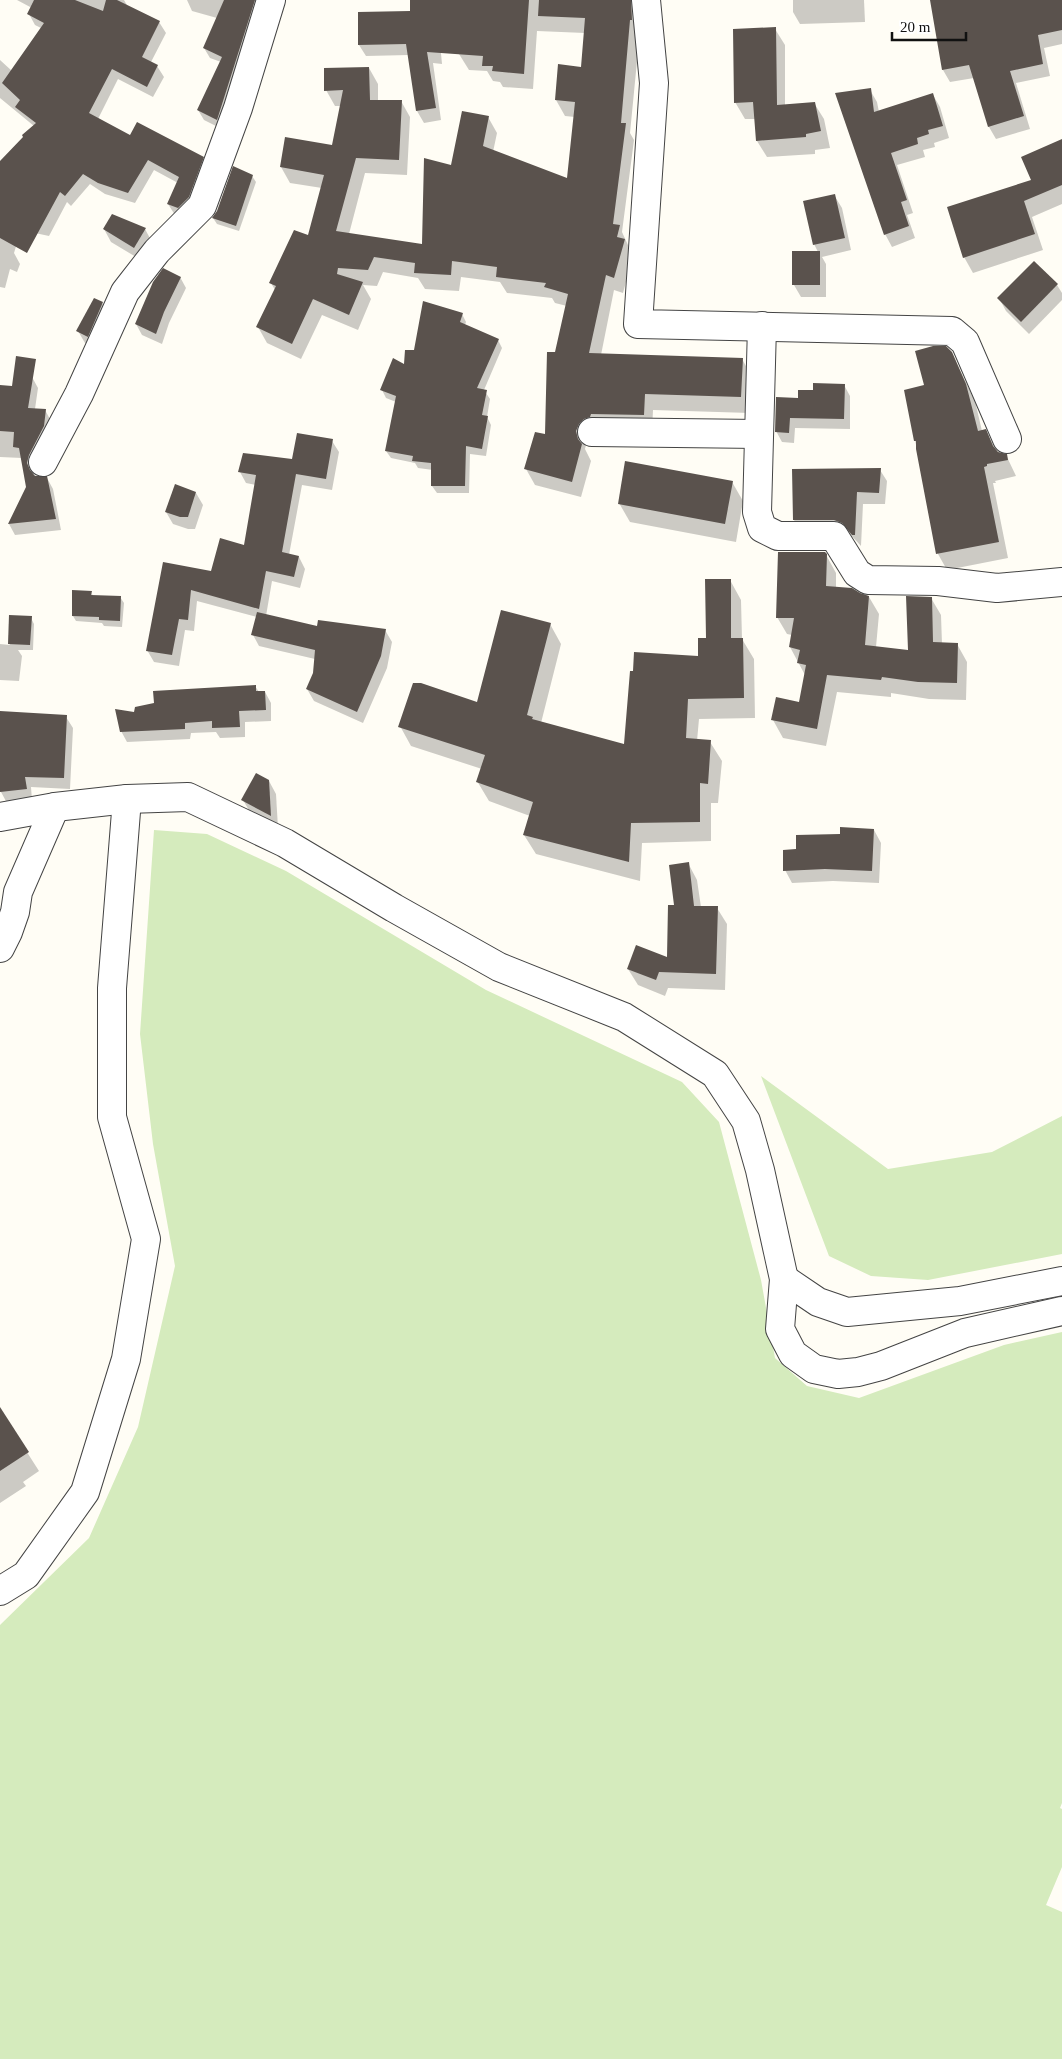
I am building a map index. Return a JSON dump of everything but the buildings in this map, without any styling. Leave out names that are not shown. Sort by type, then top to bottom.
[{"type":"street","points":[[43,462],[78,394],[125,292],[157,251],[202,206],[238,108],[271,0]]},
{"type":"street","points":[[646,0],[654,83],[638,324],[952,331],[965,342],[1007,439]]},
{"type":"street","points":[[762,326],[757,512],[762,528],[778,536],[834,536],[857,573],[868,580],[938,582],[997,588],[1062,582]]},
{"type":"street","points":[[592,432],[759,434]]},
{"type":"street","points":[[0,818],[55,807],[127,798],[188,797],[285,843],[394,908],[499,967],[624,1017],[715,1074],[746,1121],[760,1170],[784,1279],[780,1328],[793,1354],[814,1369],[838,1374],[858,1372],[881,1366],[965,1333],[1062,1311]]},
{"type":"street","points":[[0,1591],[26,1575],[85,1492],[126,1359],[146,1239],[112,1117],[112,988],[127,798]]},
{"type":"street","points":[[0,948],[13,919],[9,900],[55,807]]},
{"type":"street","points":[[784,1279],[818,1302],[847,1312],[960,1301],[1062,1281]]},
{"type":"street","points":[[960,1301],[965,1333]]},
{"type":"green space","points":[[154,830],[207,834],[286,871],[486,990],[682,1082],[719,1122],[761,1280],[775,1358],[807,1386],[859,1398],[1004,1345],[1062,1332],[1062,1803],[1060,1808],[1062,1809],[1062,1867],[1046,1905],[1062,1912],[1062,2059],[0,2059],[0,1625],[89,1538],[138,1427],[175,1266],[153,1144],[140,1034]]},
{"type":"green space","points":[[761,1076],[888,1169],[992,1152],[1062,1116],[1062,1254],[928,1280],[871,1276],[829,1256]]}]
